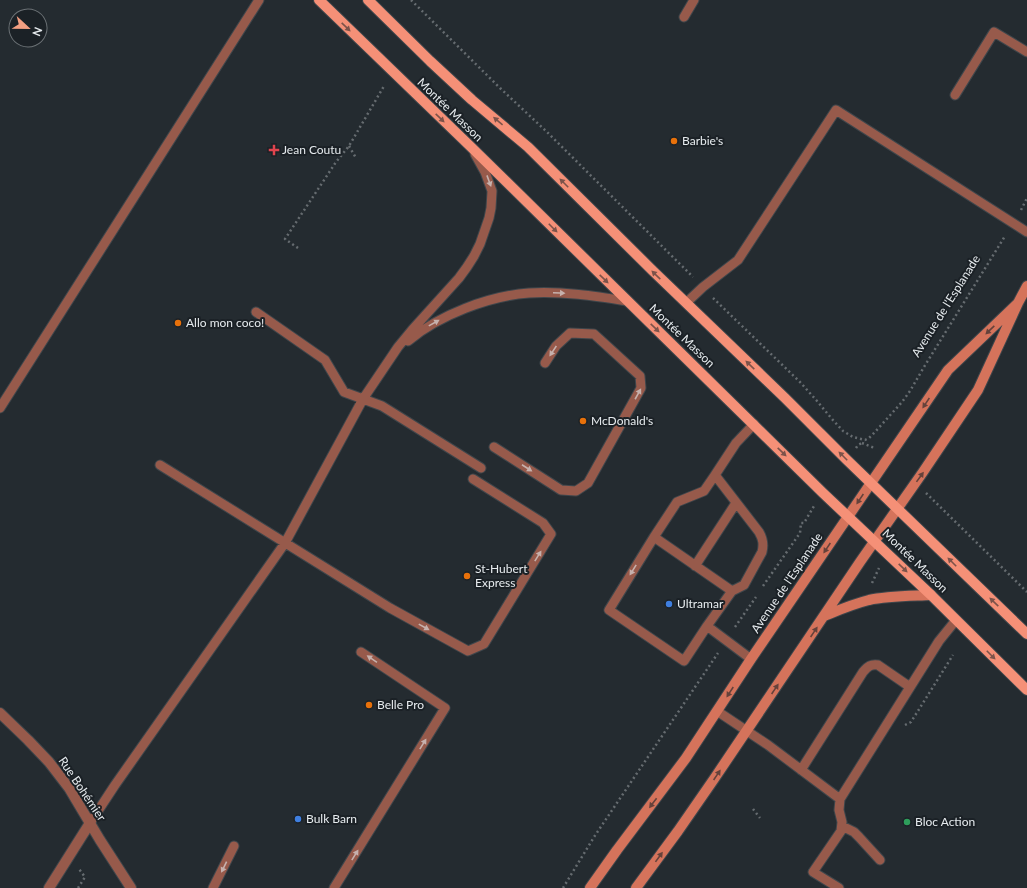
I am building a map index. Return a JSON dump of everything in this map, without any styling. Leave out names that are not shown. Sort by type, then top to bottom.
[{"type":"main road","name":"Montée Masson","points":[[319,0],[470,146],[823,493],[931,595],[1027,690]]},
{"type":"main road","name":"Montée Masson","points":[[368,0],[472,100],[528,147],[897,509],[1027,634]]},
{"type":"street","name":"Avenue de l'Esplanade","points":[[636,888],[695,807],[978,390],[1027,286]]},
{"type":"street","name":"Avenue de l'Esplanade","points":[[590,888],[686,758],[751,659],[948,370],[1018,303]]},
{"type":"street","points":[[824,616],[870,600],[931,595]]},
{"type":"street","name":"Rue Bohémier","points":[[0,713],[24,735],[49,762],[69,788],[131,888]]},
{"type":"street","points":[[49,888],[90,823]]},
{"type":"lane","points":[[0,408],[259,0]]},
{"type":"lane","points":[[684,18],[694,0]]},
{"type":"lane","points":[[955,95],[994,32],[1027,52]]},
{"type":"lane","points":[[686,303],[703,287],[738,260],[836,110],[1027,232]]},
{"type":"lane","points":[[90,823],[115,785],[285,543],[364,399],[392,356],[412,330],[467,267],[474,256],[480,244],[491,208],[492,191],[486,172],[470,146]]},
{"type":"lane","points":[[392,356],[418,333],[443,318],[490,300],[510,295],[529,293],[570,294],[627,301]]},
{"type":"lane","points":[[256,312],[325,360],[344,392],[382,406],[481,468]]},
{"type":"lane","points":[[494,447],[561,490],[576,491],[588,483],[641,388],[640,376],[594,334],[570,333],[556,346],[545,363]]},
{"type":"lane","points":[[715,475],[761,536],[763,547],[762,552],[744,585],[732,590],[684,661],[609,610],[677,502],[704,491],[736,443],[754,424]]},
{"type":"lane","points":[[160,465],[390,608],[468,652],[484,644],[551,534],[543,523],[473,480]]},
{"type":"lane","points":[[695,566],[736,503]]},
{"type":"lane","points":[[654,537],[732,590]]},
{"type":"lane","points":[[839,888],[813,872],[838,836],[842,826],[839,810],[840,799],[939,641],[956,620]]},
{"type":"lane","points":[[707,626],[751,659]]},
{"type":"lane","points":[[334,888],[445,708],[361,652]]},
{"type":"lane","points":[[801,770],[867,667],[870,665],[878,665],[910,686]]},
{"type":"lane","points":[[717,711],[773,748],[840,799]]},
{"type":"lane","points":[[842,826],[854,832],[880,860]]},
{"type":"lane","points":[[214,888],[234,846]]},
{"type":"path","points":[[411,0],[547,132],[691,276]]},
{"type":"path","points":[[298,248],[285,239],[348,146],[384,86]]},
{"type":"path","points":[[348,146],[356,158]]},
{"type":"path","points":[[1017,216],[1027,198]]},
{"type":"path","name":"Avenue de l'Esplanade","points":[[713,298],[809,392],[843,431],[853,438],[862,441],[869,438],[902,402],[1005,237]]},
{"type":"path","points":[[930,495],[1027,592]]},
{"type":"path","name":"Avenue de l'Esplanade","points":[[737,624],[800,533],[803,523]]},
{"type":"path","points":[[871,587],[879,567]]},
{"type":"path","points":[[563,888],[594,836],[715,657]]},
{"type":"path","points":[[753,808],[760,818]]},
{"type":"path","points":[[78,888],[85,877]]},
{"type":"place","name":"Barbie's","points":[[674,141]]},
{"type":"place","name":"Jean Coutu","points":[[274,150]]},
{"type":"place","name":"Allo mon coco!","points":[[178,323]]},
{"type":"place","name":"McDonald's","points":[[583,421]]},
{"type":"place","name":"St-Hubert Express","points":[[467,576]]},
{"type":"place","name":"Ultramar","points":[[669,604]]},
{"type":"place","name":"Belle Pro","points":[[369,705]]},
{"type":"place","name":"Bulk Barn","points":[[298,819]]},
{"type":"place","name":"Bloc Action","points":[[907,822]]}]
